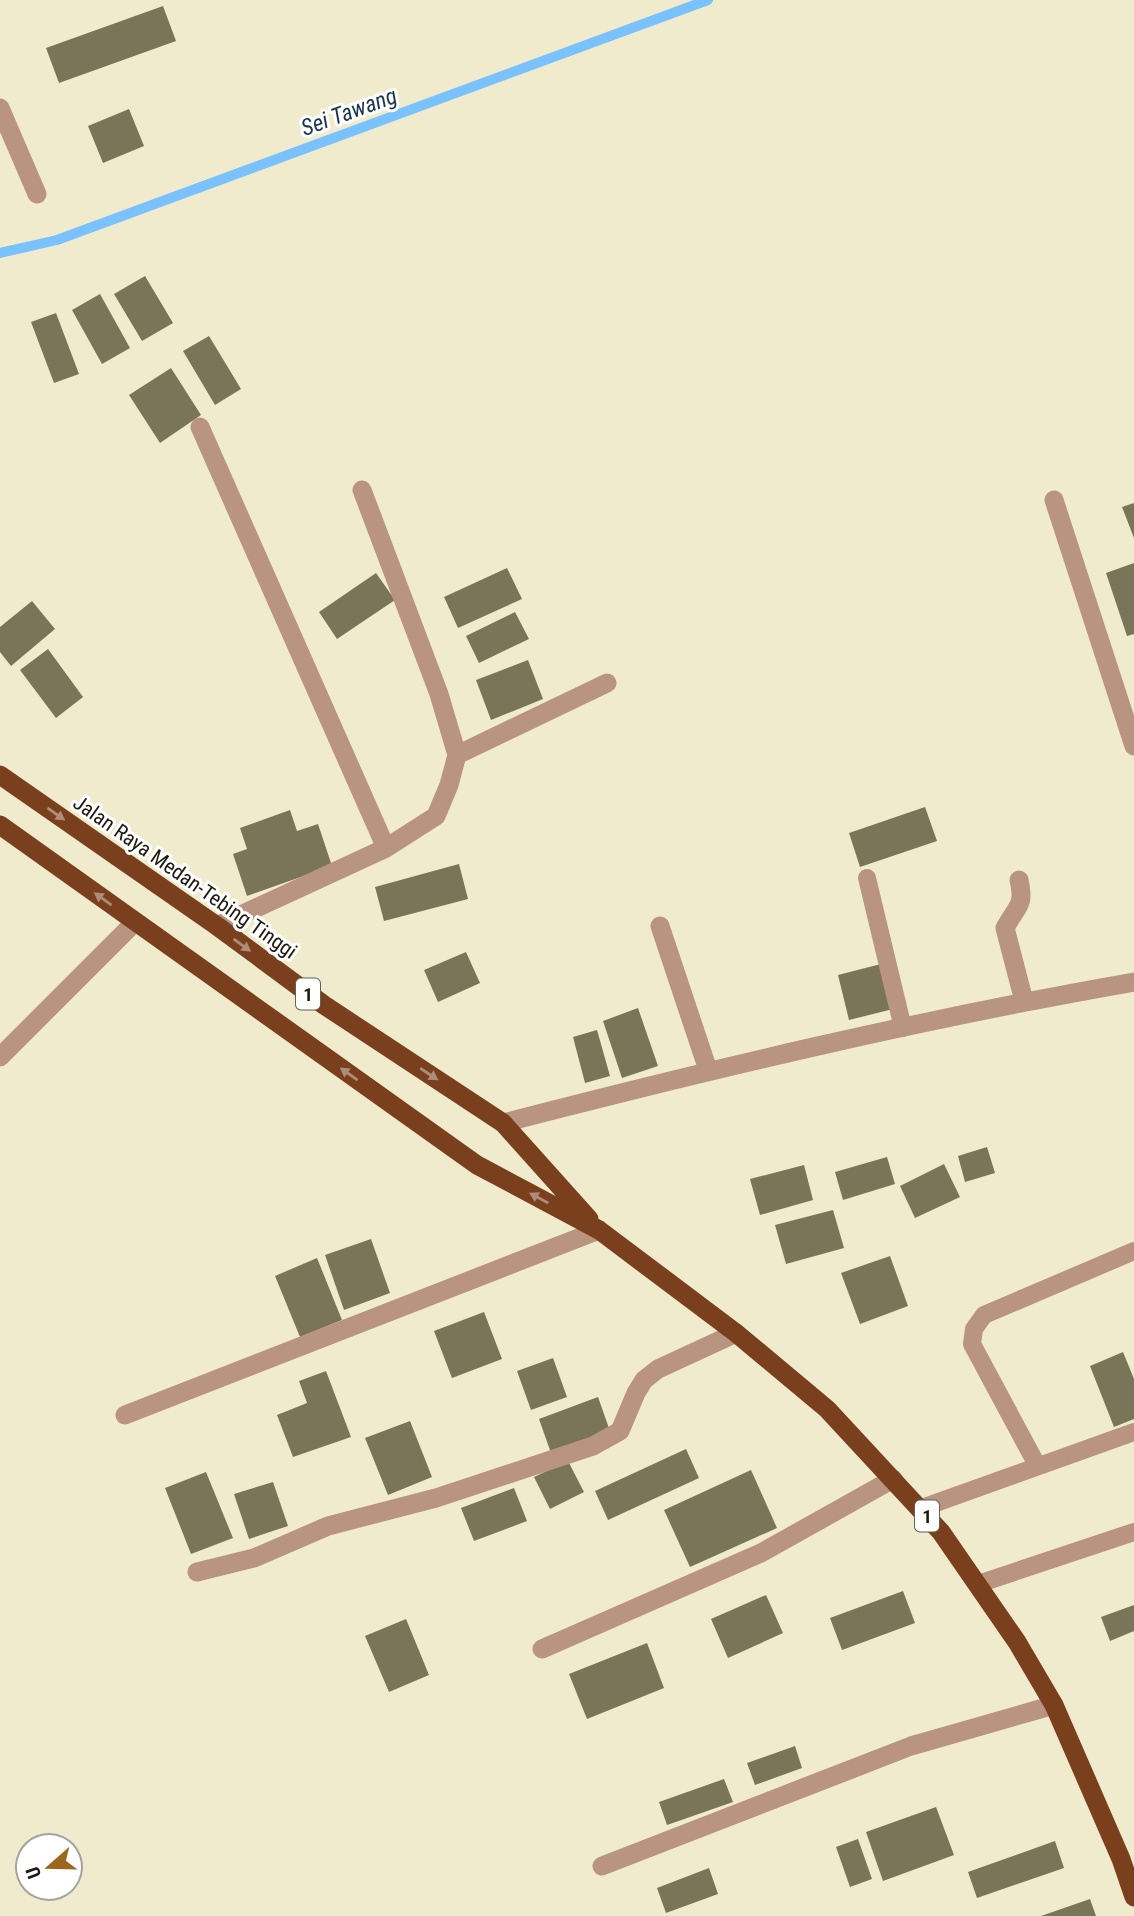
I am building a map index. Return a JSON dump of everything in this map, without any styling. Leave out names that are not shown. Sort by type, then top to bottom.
[{"type":"highway","name":"Jalan Raya Medan-Tebing Tinggi","points":[[0,775],[217,926],[324,1005],[503,1123],[599,1230]]},
{"type":"highway","name":"Jalan Raya Medan-Tebing Tinggi","points":[[0,825],[477,1165],[599,1230],[736,1333],[827,1409],[941,1532],[1017,1642],[1054,1705],[1131,1876],[1134,1897]]},
{"type":"street","points":[[0,108],[37,194]]},
{"type":"street","points":[[200,428],[387,848]]},
{"type":"street","points":[[217,926],[387,848],[436,816],[449,785],[457,755],[439,694],[362,490]]},
{"type":"street","points":[[1054,499],[1134,747]]},
{"type":"street","points":[[457,755],[607,683]]},
{"type":"street","points":[[1020,880],[1023,897],[1005,928],[1024,1001]]},
{"type":"street","points":[[0,1057],[135,922]]},
{"type":"street","points":[[660,926],[708,1070]]},
{"type":"street","points":[[503,1123],[708,1070],[1024,1001],[1134,982]]},
{"type":"street","points":[[125,1415],[599,1230]]},
{"type":"street","points":[[197,1572],[254,1558],[328,1526],[436,1497],[593,1446],[620,1431],[644,1380],[658,1369],[736,1333]]},
{"type":"street","points":[[542,1649],[761,1553],[893,1479]]},
{"type":"street","points":[[602,1866],[911,1746],[1054,1705]]},
{"type":"lane","points":[[867,878],[903,1028]]},
{"type":"lane","points":[[1037,1465],[972,1344],[974,1329],[984,1315],[1134,1251]]},
{"type":"lane","points":[[919,1509],[1134,1432]]},
{"type":"lane","points":[[978,1584],[1134,1532]]},
{"type":"building","points":[[163,6],[176,41],[59,83],[46,48]]},
{"type":"building","points":[[129,109],[144,146],[103,163],[88,126]]},
{"type":"building","points":[[145,276],[173,323],[142,341],[114,294]]},
{"type":"building","points":[[100,294],[130,348],[102,364],[72,310]]},
{"type":"building","points":[[56,313],[79,374],[54,383],[31,322]]},
{"type":"building","points":[[209,336],[241,389],[215,405],[183,351]]},
{"type":"building","points":[[171,368],[201,415],[160,443],[129,395]]},
{"type":"building","points":[[1134,503],[1134,538],[1122,507]]},
{"type":"building","points":[[1134,563],[1134,634],[1127,636],[1106,573]]},
{"type":"building","points":[[507,568],[522,599],[458,628],[444,597]]},
{"type":"building","points":[[376,573],[395,600],[337,639],[319,612]]},
{"type":"building","points":[[32,601],[55,629],[11,666],[0,652],[0,627]]},
{"type":"building","points":[[515,612],[529,639],[479,663],[466,636]]},
{"type":"building","points":[[48,649],[83,697],[56,718],[20,670]]},
{"type":"building","points":[[528,660],[543,699],[491,720],[476,680]]},
{"type":"building","points":[[925,807],[937,841],[860,867],[849,833]]},
{"type":"building","points":[[290,810],[297,831],[318,824],[332,866],[247,896],[233,854],[247,849],[240,828]]},
{"type":"building","points":[[459,864],[468,899],[384,921],[375,887]]},
{"type":"building","points":[[466,952],[480,983],[438,1002],[424,970]]},
{"type":"building","points":[[881,964],[893,1009],[849,1020],[838,975]]},
{"type":"building","points":[[638,1008],[658,1066],[622,1078],[603,1021]]},
{"type":"building","points":[[597,1030],[610,1076],[585,1083],[573,1037]]},
{"type":"building","points":[[987,1147],[995,1173],[965,1182],[958,1156]]},
{"type":"building","points":[[887,1157],[895,1184],[843,1200],[835,1172]]},
{"type":"building","points":[[944,1164],[960,1197],[915,1218],[900,1186]]},
{"type":"building","points":[[804,1165],[813,1200],[760,1215],[750,1179]]},
{"type":"building","points":[[833,1210],[844,1248],[786,1264],[775,1225]]},
{"type":"building","points":[[371,1239],[390,1293],[344,1310],[325,1255]]},
{"type":"building","points":[[890,1256],[908,1306],[860,1324],[841,1273]]},
{"type":"building","points":[[317,1258],[342,1320],[300,1337],[275,1276]]},
{"type":"building","points":[[484,1312],[502,1359],[452,1378],[434,1331]]},
{"type":"building","points":[[1123,1352],[1134,1379],[1134,1419],[1114,1427],[1090,1366]]},
{"type":"building","points":[[553,1358],[567,1397],[531,1410],[517,1371]]},
{"type":"building","points":[[326,1371],[351,1437],[293,1457],[277,1415],[307,1403],[299,1381]]},
{"type":"building","points":[[598,1397],[610,1431],[551,1453],[539,1419]]},
{"type":"building","points":[[410,1421],[432,1477],[388,1495],[365,1438]]},
{"type":"building","points":[[686,1449],[699,1478],[608,1520],[595,1491]]},
{"type":"building","points":[[568,1461],[584,1492],[550,1509],[534,1477]]},
{"type":"building","points":[[751,1470],[777,1528],[690,1567],[664,1510]]},
{"type":"building","points":[[206,1472],[233,1538],[191,1554],[165,1488]]},
{"type":"building","points":[[273,1482],[288,1526],[249,1539],[234,1494]]},
{"type":"building","points":[[514,1488],[527,1521],[474,1541],[461,1508]]},
{"type":"building","points":[[903,1591],[915,1623],[842,1650],[830,1618]]},
{"type":"building","points":[[766,1595],[783,1633],[728,1658],[711,1619]]},
{"type":"building","points":[[1134,1605],[1134,1631],[1110,1641],[1101,1617]]},
{"type":"building","points":[[406,1619],[429,1675],[389,1692],[365,1636]]},
{"type":"building","points":[[647,1643],[664,1688],[587,1719],[569,1674]]},
{"type":"building","points":[[795,1746],[802,1768],[755,1785],[747,1763]]},
{"type":"building","points":[[724,1779],[733,1802],[667,1825],[659,1802]]},
{"type":"building","points":[[936,1807],[954,1855],[883,1881],[866,1832]]},
{"type":"building","points":[[858,1839],[872,1879],[850,1887],[836,1847]]},
{"type":"building","points":[[1055,1841],[1064,1868],[977,1898],[968,1872]]},
{"type":"building","points":[[709,1868],[718,1894],[666,1913],[657,1888]]},
{"type":"building","points":[[1090,1899],[1096,1916],[1041,1916]]},
{"type":"waterway","name":"Sei Tawang","points":[[0,253],[57,240],[708,0]]}]
